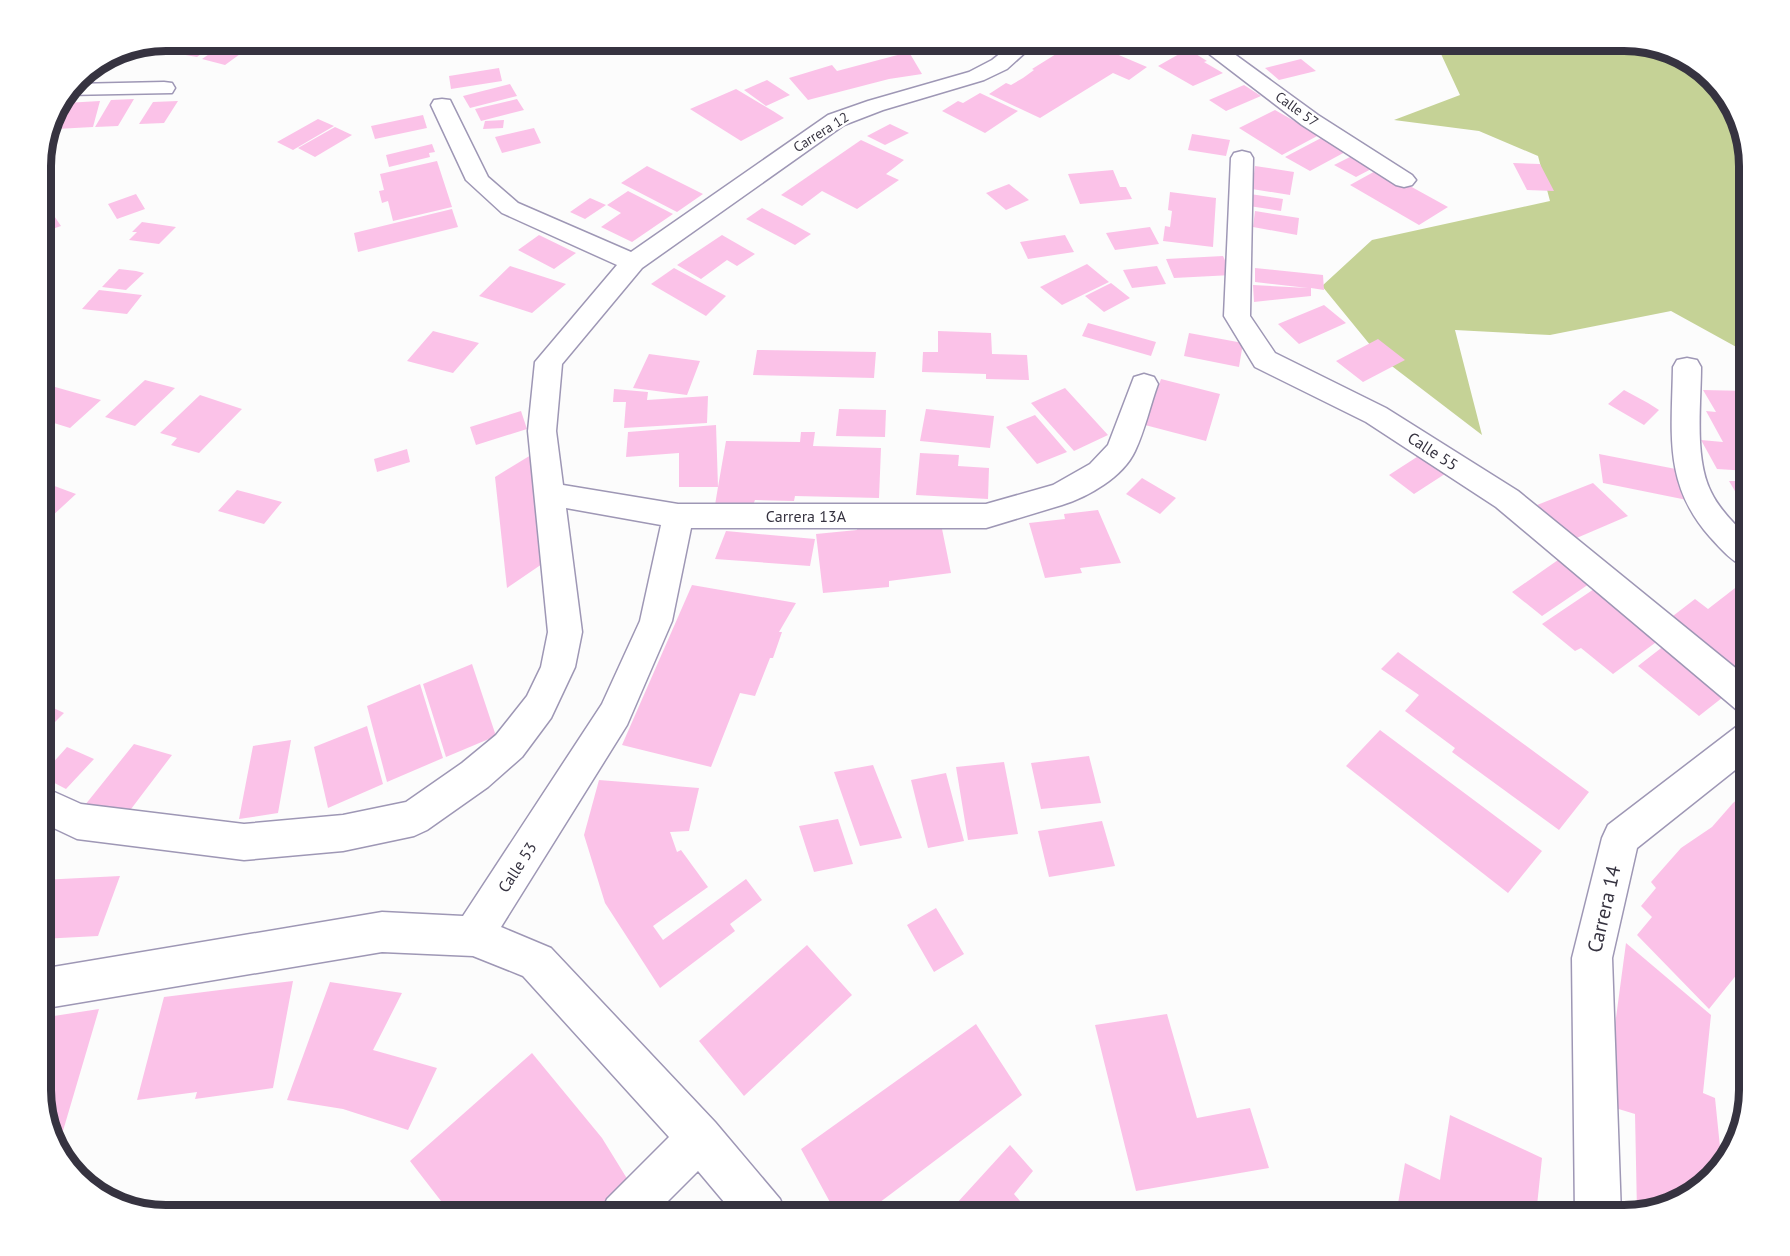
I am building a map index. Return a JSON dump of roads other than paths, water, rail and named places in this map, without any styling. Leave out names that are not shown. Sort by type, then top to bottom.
[{"type":"street","name":"Carrera 12","points":[[51,808],[77,821],[244,842],[343,833],[414,818],[475,775],[509,746],[539,707],[558,667],[565,632],[542,431],[549,362],[633,262],[836,120],[859,109],[958,83],[996,66],[1014,51]]},
{"type":"street","name":"Calle 57","points":[[1219,51],[1310,120],[1404,180]]},
{"type":"street","points":[[81,90],[164,88]]},
{"type":"street","points":[[442,105],[478,180],[510,208],[633,262]]},
{"type":"street","name":"Calle 55","points":[[1242,158],[1237,316],[1265,360],[1376,415],[1507,499],[1739,691]]},
{"type":"street","points":[[1687,367],[1687,441],[1694,488],[1711,516],[1739,548]]},
{"type":"street","name":"Carrera 13A","points":[[549,494],[678,516],[986,516],[1062,494],[1100,472],[1121,450],[1144,384]]},
{"type":"street","name":"Calle 53","points":[[473,936],[615,714],[656,621],[678,516]]},
{"type":"street","name":"Carrera 14","points":[[1598,1205],[1592,958],[1621,838],[1739,746]]},
{"type":"street","points":[[51,987],[382,932],[473,936],[537,962],[699,1138],[756,1205]]},
{"type":"street","points":[[633,1205],[699,1138]]}]
